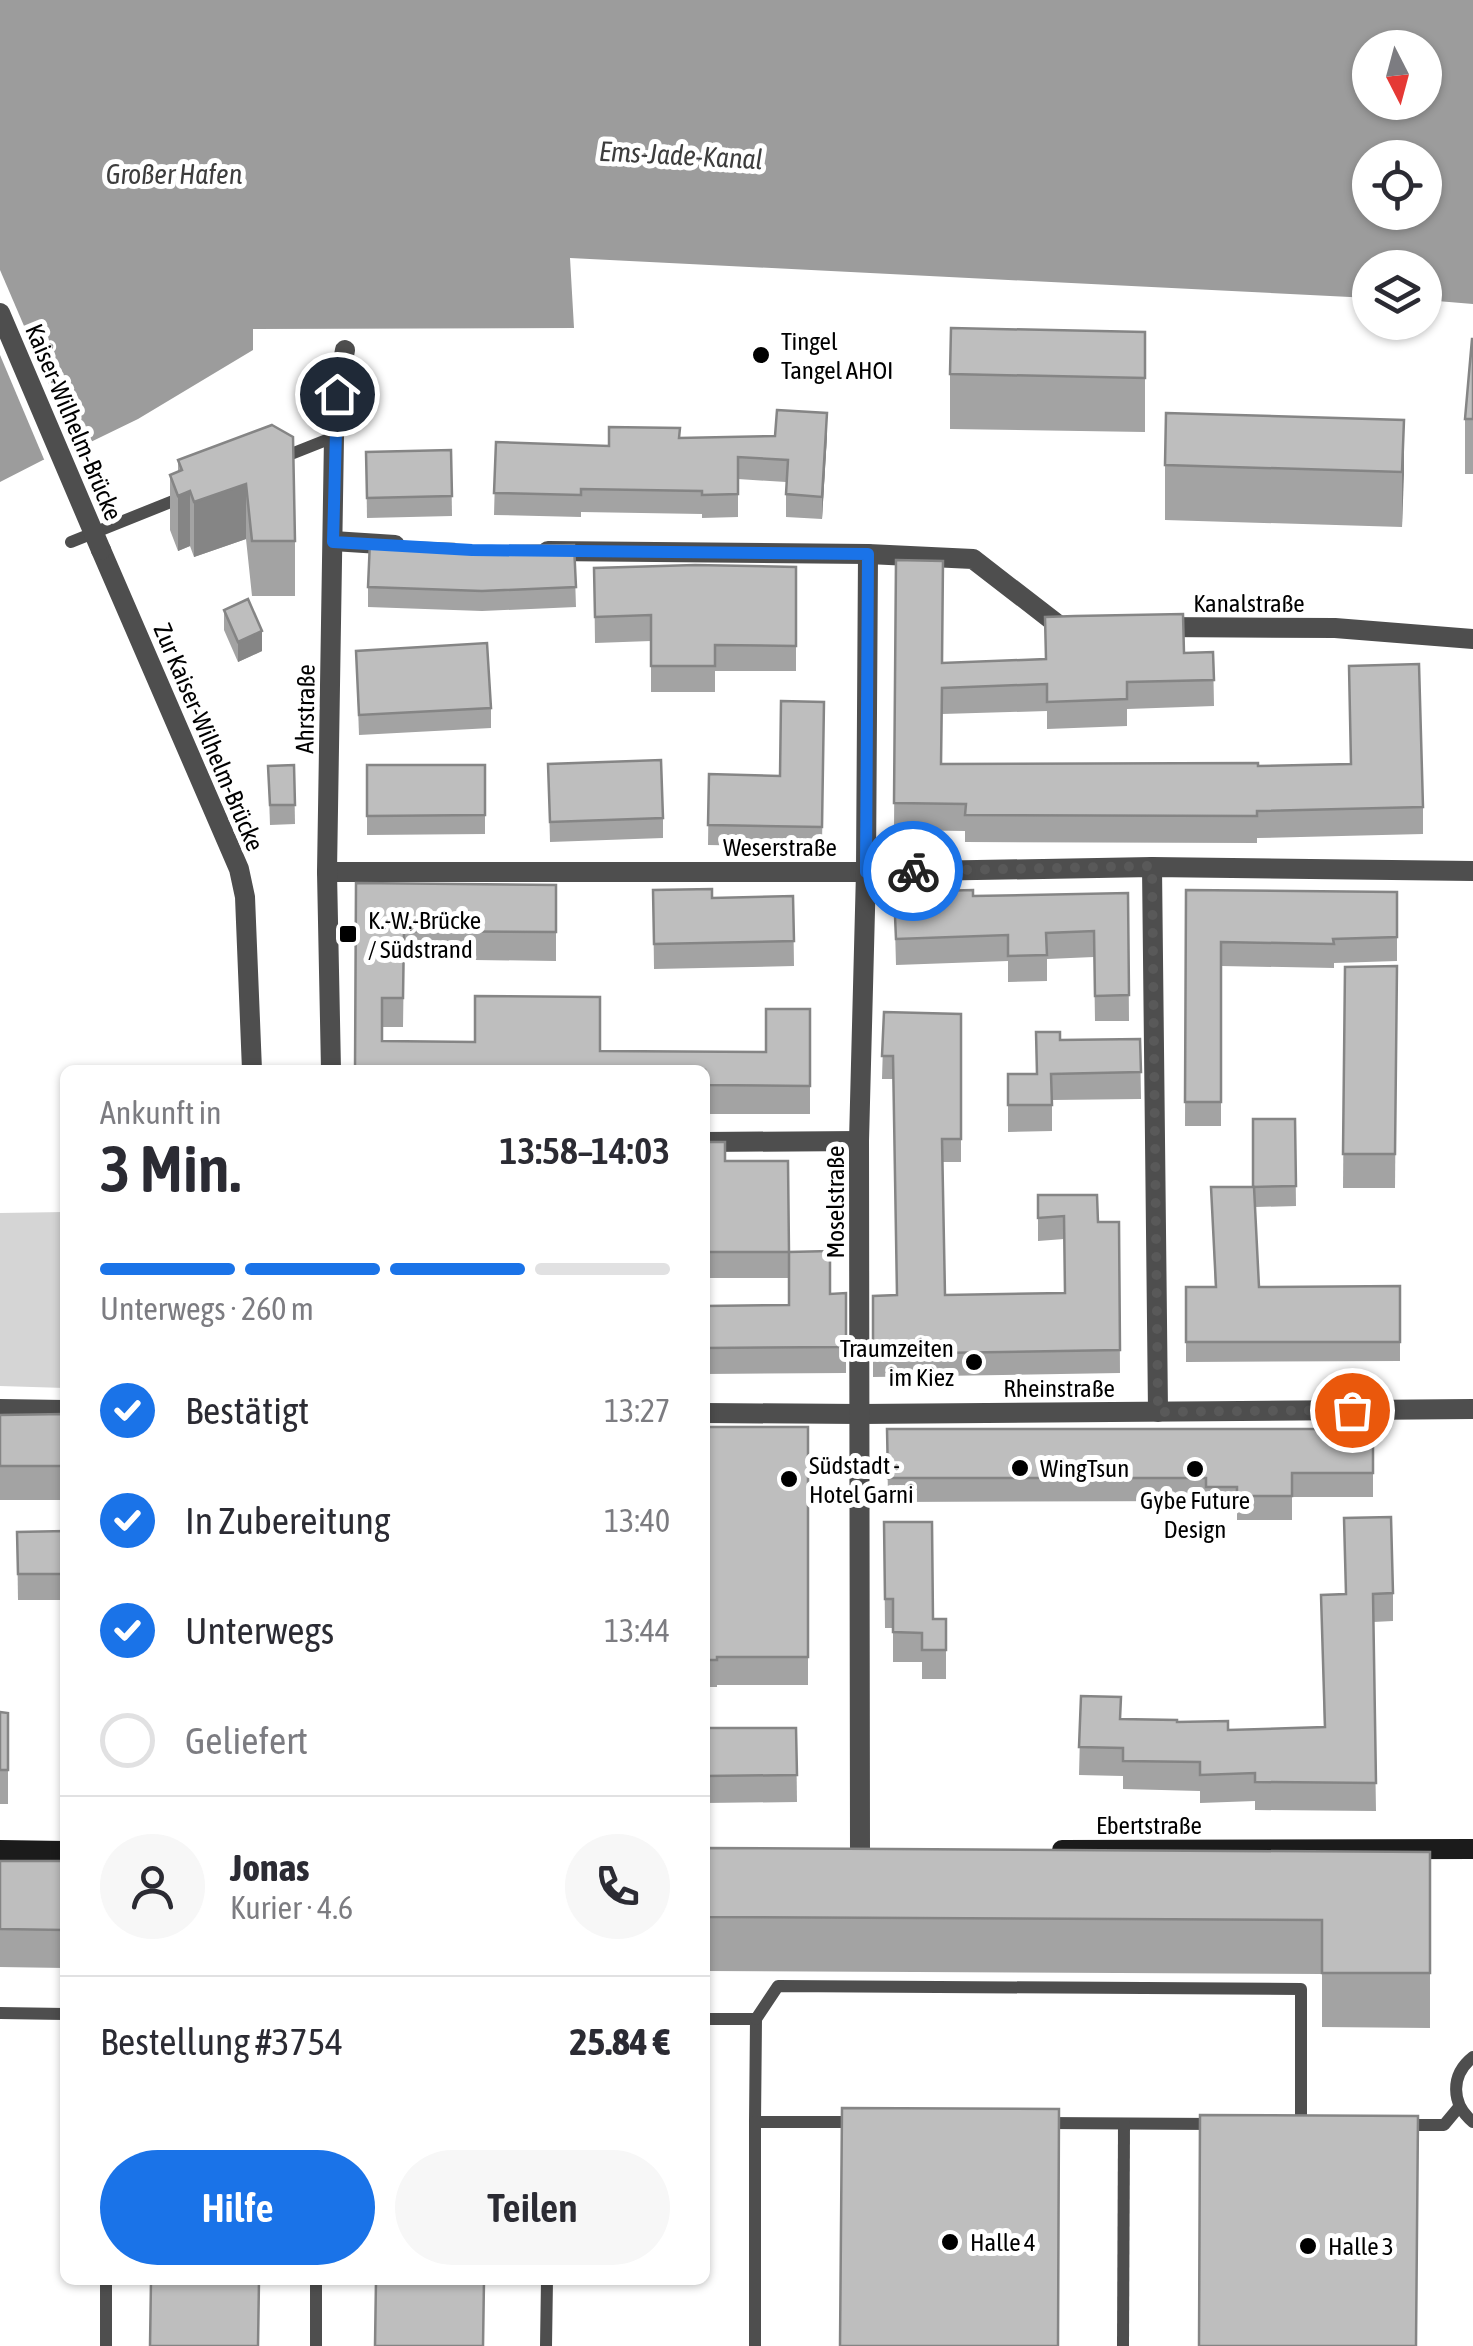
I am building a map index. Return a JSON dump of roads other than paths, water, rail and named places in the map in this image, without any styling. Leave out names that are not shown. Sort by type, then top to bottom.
[{"type":"street","name":"Kaiser-Wilhelm-Brücke","points":[[0,313],[101,550]]},
{"type":"street","name":"Ahrstraße","points":[[331,1065],[328,872],[334,437],[345,350]]},
{"type":"street","points":[[333,542],[412,546]]},
{"type":"street","name":"Zur Kaiser-Wilhelm-Brücke","points":[[101,550],[239,869],[245,897],[252,1065]]},
{"type":"street","points":[[532,551],[868,554],[972,559],[1061,627],[1100,627]]},
{"type":"street","name":"Moselstraße","points":[[860,1850],[859,1141],[868,554]]},
{"type":"street","name":"Kanalstraße","points":[[1140,627],[1335,628],[1473,638]]},
{"type":"street","points":[[1152,866],[1158,1412]]},
{"type":"street","name":"Weserstraße","points":[[328,872],[866,872],[1152,866],[1473,871]]},
{"type":"street","points":[[710,1142],[859,1141]]},
{"type":"street","points":[[0,1409],[60,1410]]},
{"type":"street","name":"Rheinstraße","points":[[710,1413],[1473,1409]]},
{"type":"street","points":[[0,1850],[60,1850]]},
{"type":"street","name":"Ebertstraße","points":[[1036,1850],[1473,1850]]},
{"type":"lane","points":[[261,466],[334,437]]},
{"type":"lane","points":[[71,542],[187,496]]},
{"type":"lane","points":[[755,2346],[756,2019],[778,1986],[1301,1990],[1301,2124]]},
{"type":"lane","points":[[0,2014],[60,2014]]},
{"type":"lane","points":[[710,2018],[756,2019]]},
{"type":"lane","points":[[1473,2057],[1460,2070],[1455,2095],[1473,2122]]},
{"type":"lane","points":[[1390,2125],[1444,2125],[1459,2106]]},
{"type":"lane","points":[[755,2122],[872,2122]]},
{"type":"lane","points":[[1027,2123],[1222,2124]]},
{"type":"lane","points":[[1123,2346],[1124,2124]]},
{"type":"lane","points":[[1281,2124],[1319,2124]]},
{"type":"lane","points":[[106,2285],[106,2346]]},
{"type":"lane","points":[[316,2285],[316,2346]]},
{"type":"lane","points":[[546,2346],[547,2285]]},
{"type":"water","name":"Großer Hafen","points":[[0,0],[1473,0],[1473,304],[1442,301],[1442,250],[1352,250],[1352,297],[570,258],[574,328],[253,329],[253,350],[138,419],[68,453],[43,460],[0,482]]},
{"type":"place","name":"Tingel Tangel AHOI","points":[[761,355]]},
{"type":"place","name":"K.-W.-Brücke / Südstrand","points":[[348,934]]},
{"type":"place","name":"Traumzeiten im Kiez","points":[[974,1362]]},
{"type":"place","name":"WingTsun","points":[[1020,1468]]},
{"type":"place","name":"Gybe Future Design","points":[[1195,1469]]},
{"type":"place","name":"Südstadt - Hotel Garni","points":[[789,1479]]},
{"type":"place","name":"Halle 4","points":[[950,2242]]},
{"type":"place","name":"Halle 3","points":[[1308,2246]]},
{"type":"water label","name":"Ems-Jade-Kanal","points":[[681,155]]}]
